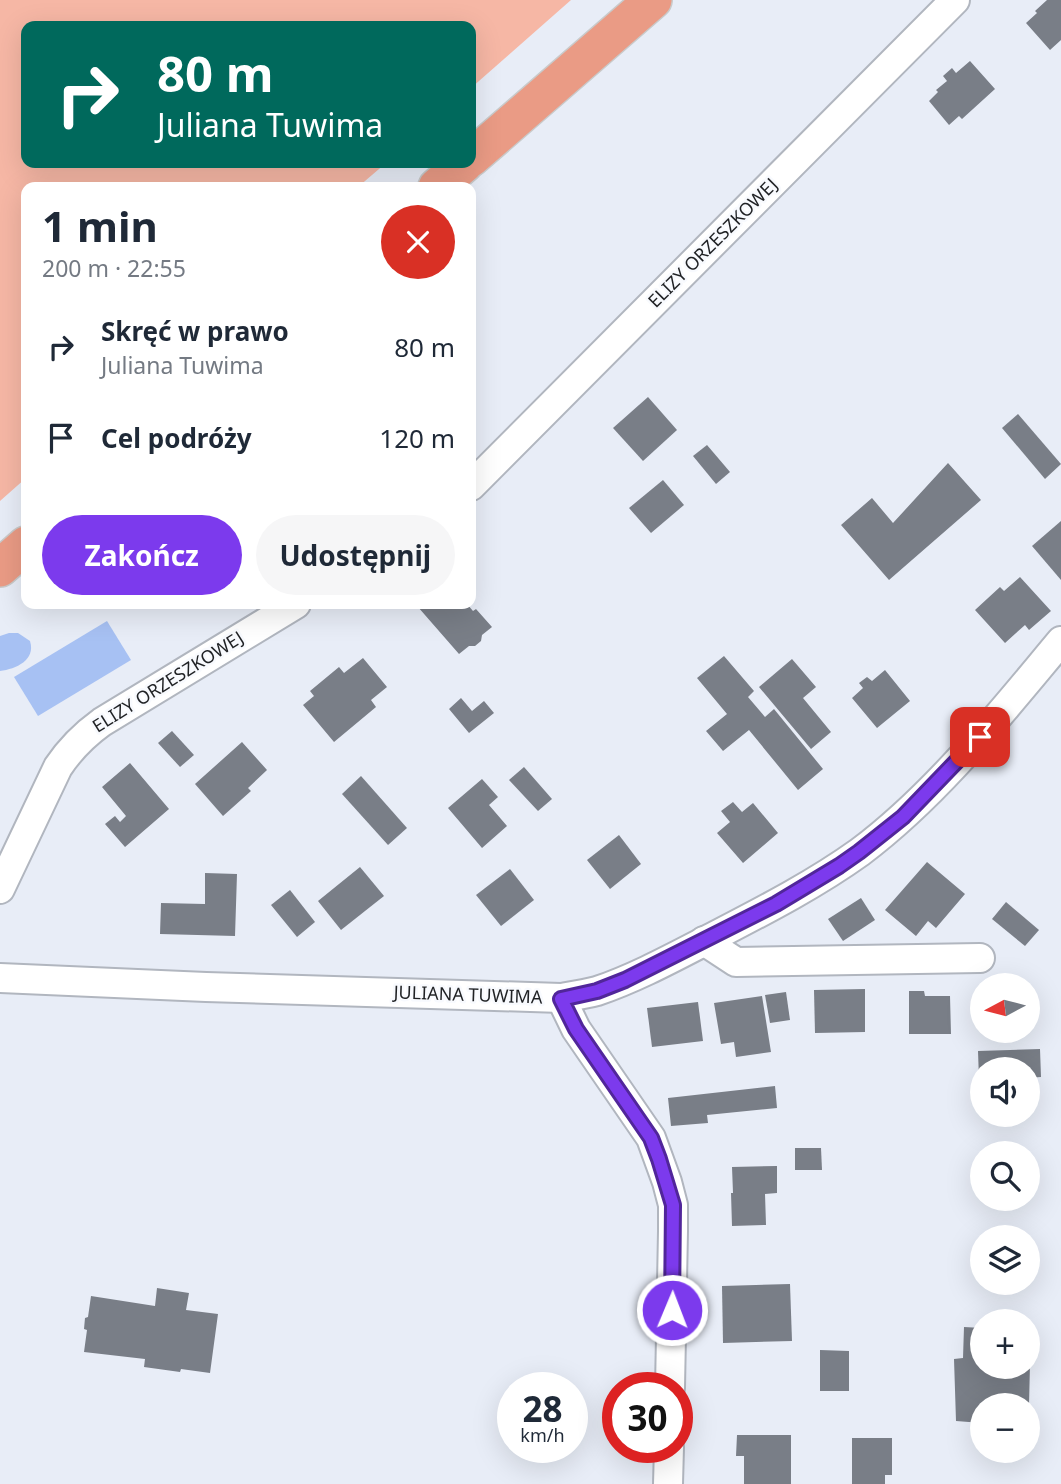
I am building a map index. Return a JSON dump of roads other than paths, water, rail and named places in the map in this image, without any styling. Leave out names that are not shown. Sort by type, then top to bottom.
[{"type":"main road","points":[[476,154],[653,0]]},
{"type":"main road","points":[[443,182],[459,168]]},
{"type":"main road","points":[[0,568],[21,549]]},
{"type":"street","name":"ELIZY ORZESZKOWEJ","points":[[476,481],[955,0]]},
{"type":"street","name":"ELIZY ORZESZKOWEJ","points":[[0,889],[58,767],[82,737],[102,722],[288,609]]},
{"type":"street","name":"JULIANA TUWIMA","points":[[0,978],[561,999],[597,991],[704,942],[776,904],[859,852],[920,799],[980,737],[1061,641]]},
{"type":"street","points":[[704,942],[736,962],[980,958]]},
{"type":"street","points":[[561,999],[576,1029],[651,1138],[667,1182],[673,1205],[674,1231],[670,1372]]},
{"type":"street","points":[[668,1484],[669,1463]]},
{"type":"water","points":[[107,621],[131,660],[38,716],[14,677]]},
{"type":"water","points":[[18,633],[30,641],[30,653],[18,666],[0,671],[0,636]]}]
